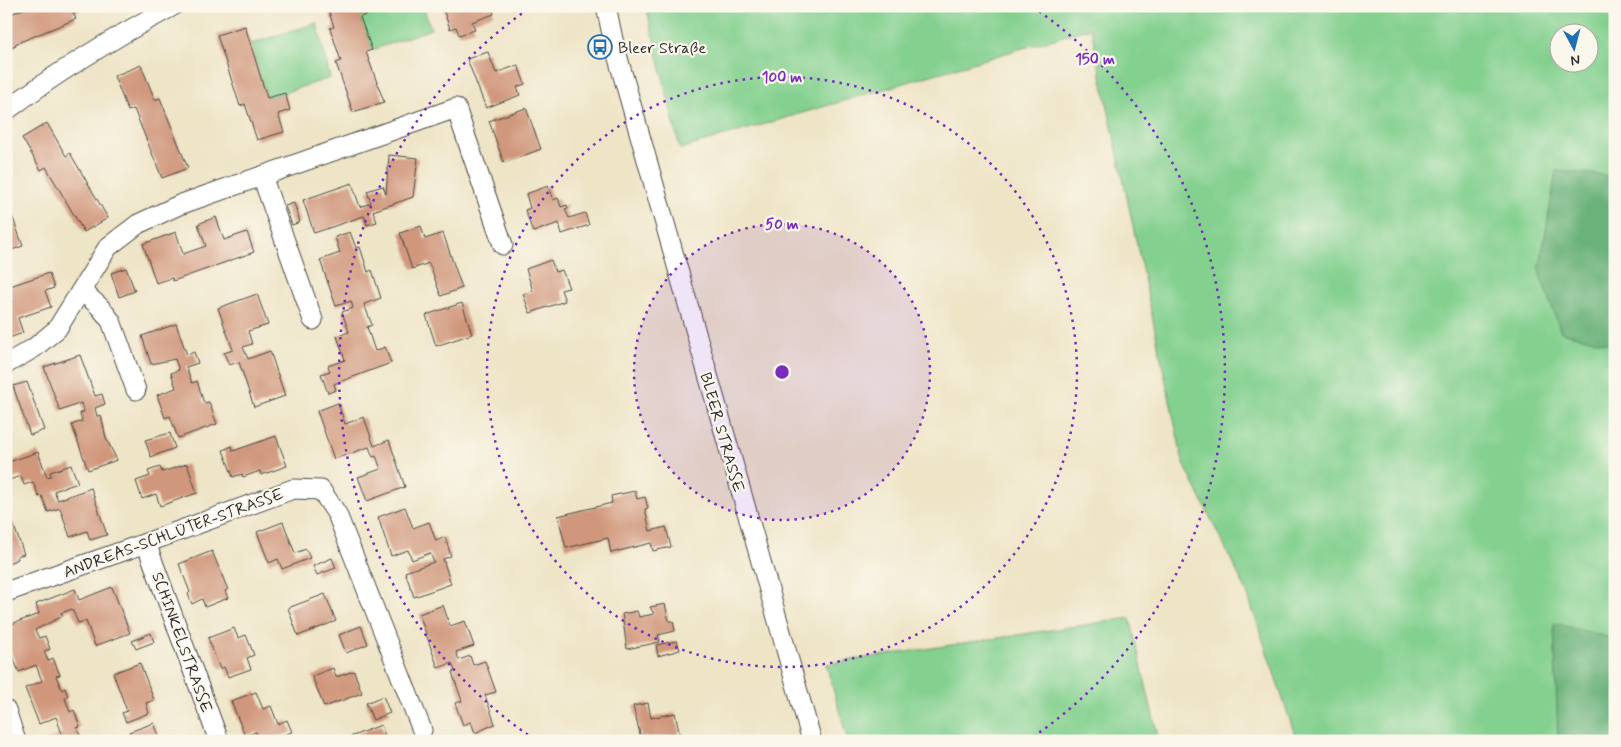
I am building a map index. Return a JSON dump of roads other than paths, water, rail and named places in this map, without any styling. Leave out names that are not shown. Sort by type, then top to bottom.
[{"type":"street","points":[[6,112],[78,62],[134,27],[173,6]]},
{"type":"street","name":"BLEER STRASSE","points":[[606,6],[616,53],[812,741]]},
{"type":"street","points":[[6,364],[34,348],[57,329],[108,247],[138,224],[179,205],[456,108],[503,245]]},
{"type":"street","points":[[262,176],[313,320]]},
{"type":"street","points":[[82,291],[100,307],[111,321],[136,390]]},
{"type":"street","name":"ANDREAS-SCHLÜTER-STRASSE","points":[[6,592],[146,543],[293,488],[321,490],[337,514],[422,730]]},
{"type":"street","name":"SCHINKELSTRASSE","points":[[146,543],[219,741]]},
{"type":"street","points":[[6,710],[16,741]]},
{"type":"place","name":"Bleer Straße","points":[[600,47]]}]
